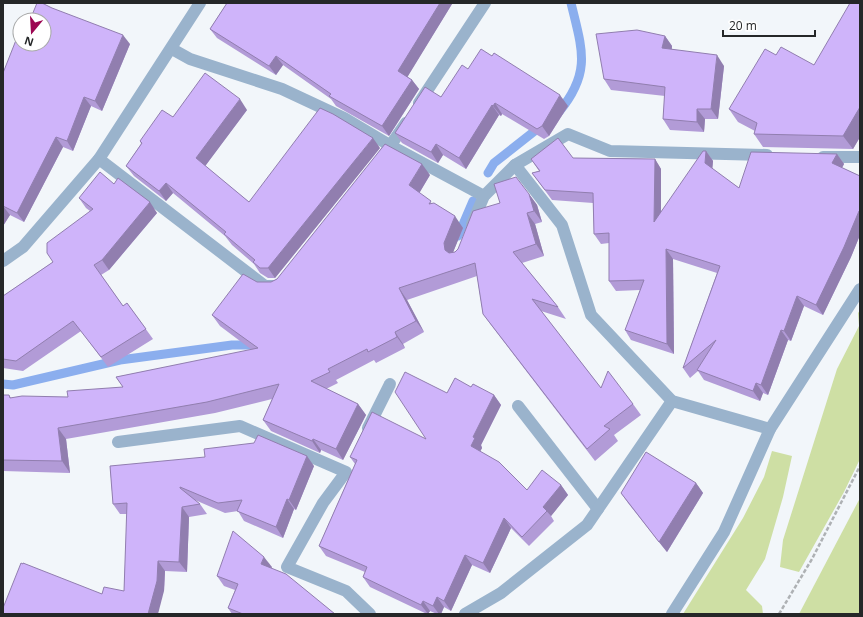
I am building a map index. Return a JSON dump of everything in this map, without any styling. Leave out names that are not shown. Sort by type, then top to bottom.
[{"type":"street","points":[[3,261],[23,246],[99,159],[172,49],[200,3]]},
{"type":"street","points":[[371,171],[391,146],[485,3]]},
{"type":"street","points":[[172,49],[190,59],[282,89],[344,118],[391,146],[484,196]]},
{"type":"street","points":[[467,237],[484,196],[515,164],[568,134],[610,151],[782,156]]},
{"type":"street","points":[[813,156],[860,158]]},
{"type":"street","points":[[99,159],[265,286],[279,286],[284,280]]},
{"type":"street","points":[[515,164],[562,225],[591,315],[672,401],[770,430]]},
{"type":"street","points":[[672,614],[724,532],[770,430],[860,289]]},
{"type":"street","points":[[363,438],[390,384]]},
{"type":"street","points":[[465,614],[501,593],[587,525],[672,401]]},
{"type":"street","points":[[518,406],[598,509]]},
{"type":"street","points":[[118,442],[240,426],[346,472]]},
{"type":"street","points":[[352,459],[346,472],[323,503],[287,568],[346,591],[370,614]]},
{"type":"path","points":[[779,614],[812,559],[860,466]]},
{"type":"green space","points":[[860,310],[860,459],[844,492],[799,572],[780,567],[783,540],[837,369],[859,326],[858,313]]},
{"type":"green space","points":[[772,451],[792,456],[783,497],[765,559],[746,590],[762,606],[763,614],[683,614],[743,518],[764,477]]},
{"type":"green space","points":[[860,498],[860,614],[799,614]]},
{"type":"building","points":[[37,3],[42,3],[123,35],[95,101],[84,97],[67,141],[56,137],[17,213],[3,206],[3,73],[12,50],[12,52],[52,52],[52,12],[33,12]]},
{"type":"building","points":[[227,3],[440,3],[398,71],[412,80],[382,126],[329,96],[331,94],[276,56],[269,66],[210,29]]},
{"type":"building","points":[[850,3],[860,3],[860,107],[843,136],[754,134],[757,123],[729,109],[765,49],[776,55],[781,47],[814,65]]},
{"type":"building","points":[[637,30],[665,36],[662,48],[717,55],[711,109],[697,109],[697,122],[663,119],[665,87],[604,79],[596,34]]},
{"type":"building","points":[[481,49],[492,56],[494,53],[560,95],[542,126],[537,129],[495,103],[493,106],[492,105],[459,158],[436,144],[431,152],[395,133],[425,87],[441,97],[462,65],[468,69]]},
{"type":"building","points":[[205,73],[240,99],[196,158],[249,202],[320,108],[373,138],[268,268],[260,268],[253,262],[255,260],[224,234],[226,232],[166,183],[159,191],[126,166],[142,143],[140,141],[162,110],[173,117]]},
{"type":"building","points":[[558,138],[573,158],[655,159],[654,222],[703,151],[706,151],[705,163],[739,188],[751,152],[837,154],[832,163],[860,176],[860,211],[844,247],[816,305],[797,296],[784,331],[781,330],[761,385],[756,383],[753,391],[697,370],[716,340],[683,368],[720,266],[666,249],[667,344],[625,330],[644,280],[609,281],[609,233],[594,234],[593,193],[545,190],[532,173],[540,171],[531,159]]},
{"type":"building","points":[[385,144],[422,164],[409,185],[431,201],[429,204],[434,203],[455,216],[444,243],[445,250],[449,253],[455,252],[458,249],[473,211],[500,203],[494,184],[516,177],[529,194],[534,211],[527,213],[536,244],[513,252],[558,307],[532,299],[601,388],[608,371],[633,404],[604,426],[610,429],[587,449],[483,314],[475,263],[399,288],[416,321],[395,332],[397,337],[368,352],[367,349],[328,369],[330,372],[311,381],[358,404],[336,449],[313,439],[312,441],[263,420],[279,384],[207,402],[58,428],[62,461],[3,460],[3,395],[9,395],[10,398],[22,396],[68,397],[67,391],[123,387],[116,377],[258,348],[212,315],[243,274],[257,282],[271,282],[277,279]]},
{"type":"building","points":[[100,172],[114,184],[118,178],[150,202],[102,260],[94,265],[123,306],[127,303],[146,329],[101,357],[73,321],[16,361],[3,359],[3,296],[53,262],[47,253],[47,243],[93,209],[79,198]]},
{"type":"building","points":[[405,372],[447,393],[455,378],[471,387],[473,384],[494,395],[473,437],[475,438],[471,446],[499,462],[527,490],[542,470],[561,485],[543,507],[547,511],[522,537],[504,518],[483,563],[465,555],[444,601],[437,597],[433,606],[423,601],[421,605],[363,577],[367,567],[319,546],[357,460],[350,457],[372,412],[426,439],[395,392]]},
{"type":"building","points":[[258,435],[307,456],[276,527],[237,511],[242,500],[218,503],[180,487],[200,504],[182,507],[179,562],[158,561],[157,581],[148,614],[3,614],[3,608],[21,563],[102,594],[104,587],[124,591],[127,503],[113,504],[110,466],[205,457],[204,449],[254,443]]},
{"type":"building","points":[[646,452],[696,483],[659,542],[621,493]]},
{"type":"building","points":[[233,531],[264,557],[261,564],[286,574],[335,614],[243,614],[228,608],[238,584],[217,576]]},
{"type":"waterway","points":[[559,112],[576,85],[582,60],[581,47],[571,3]]},
{"type":"waterway","points":[[488,173],[494,163],[541,126]]},
{"type":"waterway","points":[[458,236],[473,201]]},
{"type":"waterway","points":[[3,384],[13,385],[120,360],[232,345],[257,345]]}]
